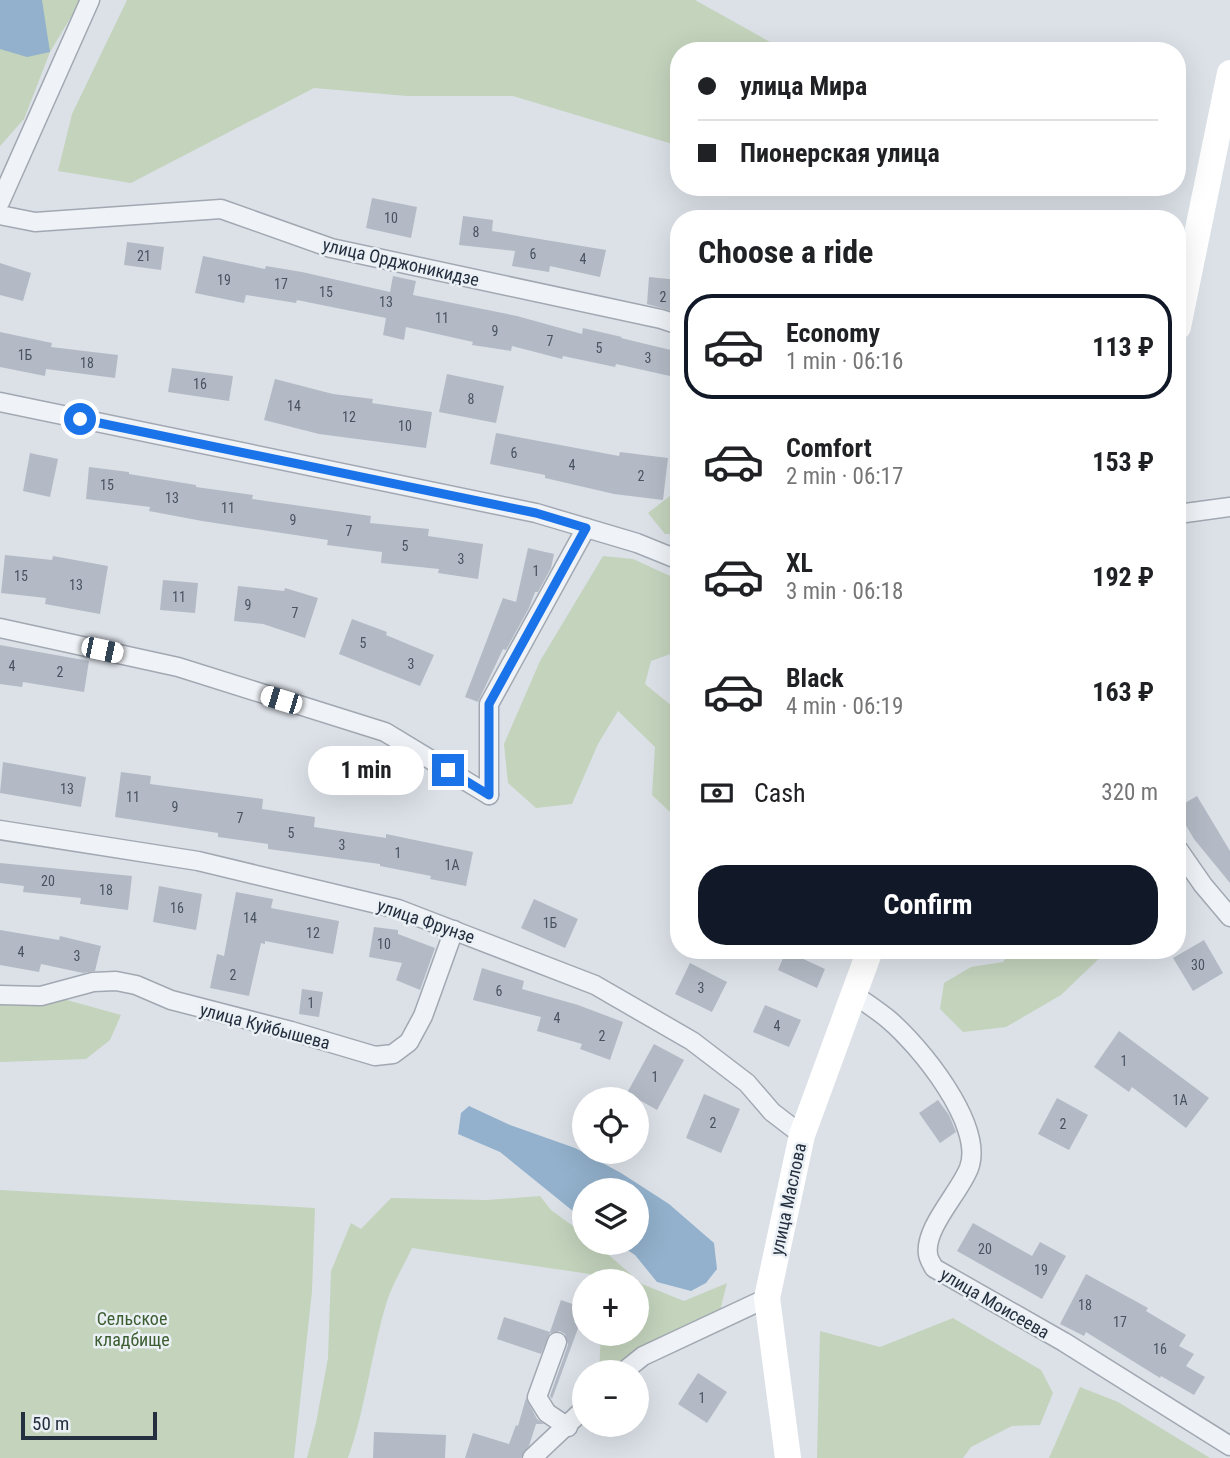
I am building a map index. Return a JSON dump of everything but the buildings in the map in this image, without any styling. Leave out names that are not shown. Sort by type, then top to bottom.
[{"type":"main road","points":[[1186,290],[1230,73]]},
{"type":"main road","name":"улица Маслова","points":[[788,1458],[767,1298],[802,1135],[867,959]]},
{"type":"street","points":[[0,202],[90,0]]},
{"type":"street","name":"улица Орджоникидзе","points":[[0,215],[35,222],[221,209],[331,248],[670,322]]},
{"type":"street","points":[[0,402],[536,513],[637,543],[670,556]]},
{"type":"street","points":[[1186,513],[1230,506]]},
{"type":"street","points":[[0,628],[178,667],[385,732],[489,795],[489,704],[586,528]]},
{"type":"street","name":"улица Фрунзе","points":[[0,830],[198,861],[398,909],[454,930],[594,985],[692,1041],[747,1083],[772,1112],[802,1135]]},
{"type":"street","points":[[1186,861],[1230,917]]},
{"type":"street","name":"улица Куйбышева","points":[[0,995],[41,996],[93,982],[116,981],[136,985],[171,1000],[375,1056],[393,1054],[409,1042],[423,1016],[454,930]]},
{"type":"street","name":"улица Моисеева","points":[[853,994],[889,1020],[931,1064],[965,1122],[971,1142],[970,1166],[929,1237],[928,1254],[934,1268],[1064,1342],[1230,1446]]},
{"type":"street","points":[[638,1360],[767,1298]]},
{"type":"street","points":[[557,1342],[537,1398],[547,1413],[568,1427]]},
{"type":"street","points":[[532,1458],[572,1422]]},
{"type":"green space","points":[[0,0],[81,0],[50,52],[24,119],[0,146]]},
{"type":"green space","points":[[127,0],[695,0],[770,42],[670,42],[670,143],[513,96],[407,96],[314,88],[131,183],[58,171],[72,114]]},
{"type":"green space","points":[[670,496],[670,534],[665,534],[648,513]]},
{"type":"green space","points":[[603,556],[633,559],[670,576],[670,654],[651,661],[645,684],[670,704],[670,812],[652,795],[655,747],[618,711],[598,744],[572,804],[536,808],[508,783],[504,744],[540,661]]},
{"type":"green space","points":[[1006,959],[1099,959],[1061,995],[1006,1027],[963,1032],[940,1009],[944,983],[971,967],[1003,962]]},
{"type":"green space","points":[[0,991],[38,992],[121,1015],[110,1040],[86,1059],[0,1062]]},
{"type":"green space","name":"Сельское кладбище","points":[[0,1190],[315,1208],[312,1291],[294,1458],[0,1458]]},
{"type":"green space","points":[[540,1196],[551,1210],[572,1225],[572,1255],[609,1255],[625,1269],[572,1269],[572,1271],[412,1248],[387,1301],[348,1458],[307,1458],[328,1358],[331,1271],[351,1223],[361,1229],[391,1198],[487,1200]]},
{"type":"green space","points":[[727,1283],[720,1311],[621,1360],[600,1360],[600,1346],[649,1346],[649,1287],[684,1301]]},
{"type":"green space","points":[[953,1318],[1041,1370],[1053,1393],[1040,1425],[1012,1426],[971,1447],[963,1458],[817,1458],[820,1331],[880,1347]]},
{"type":"green space","points":[[1080,1387],[1118,1402],[1210,1458],[1049,1458]]},
{"type":"water","points":[[0,0],[42,0],[50,52],[27,57],[0,49]]},
{"type":"water","points":[[469,1106],[510,1125],[572,1147],[572,1164],[604,1164],[629,1178],[572,1178],[572,1210],[500,1152],[458,1134],[461,1113]]},
{"type":"water","points":[[649,1191],[669,1204],[714,1243],[717,1269],[706,1283],[691,1291],[657,1282],[635,1255],[649,1255]]},
{"type":"route","points":[[80,419],[536,513],[586,528],[489,704],[489,795],[448,770]]}]
